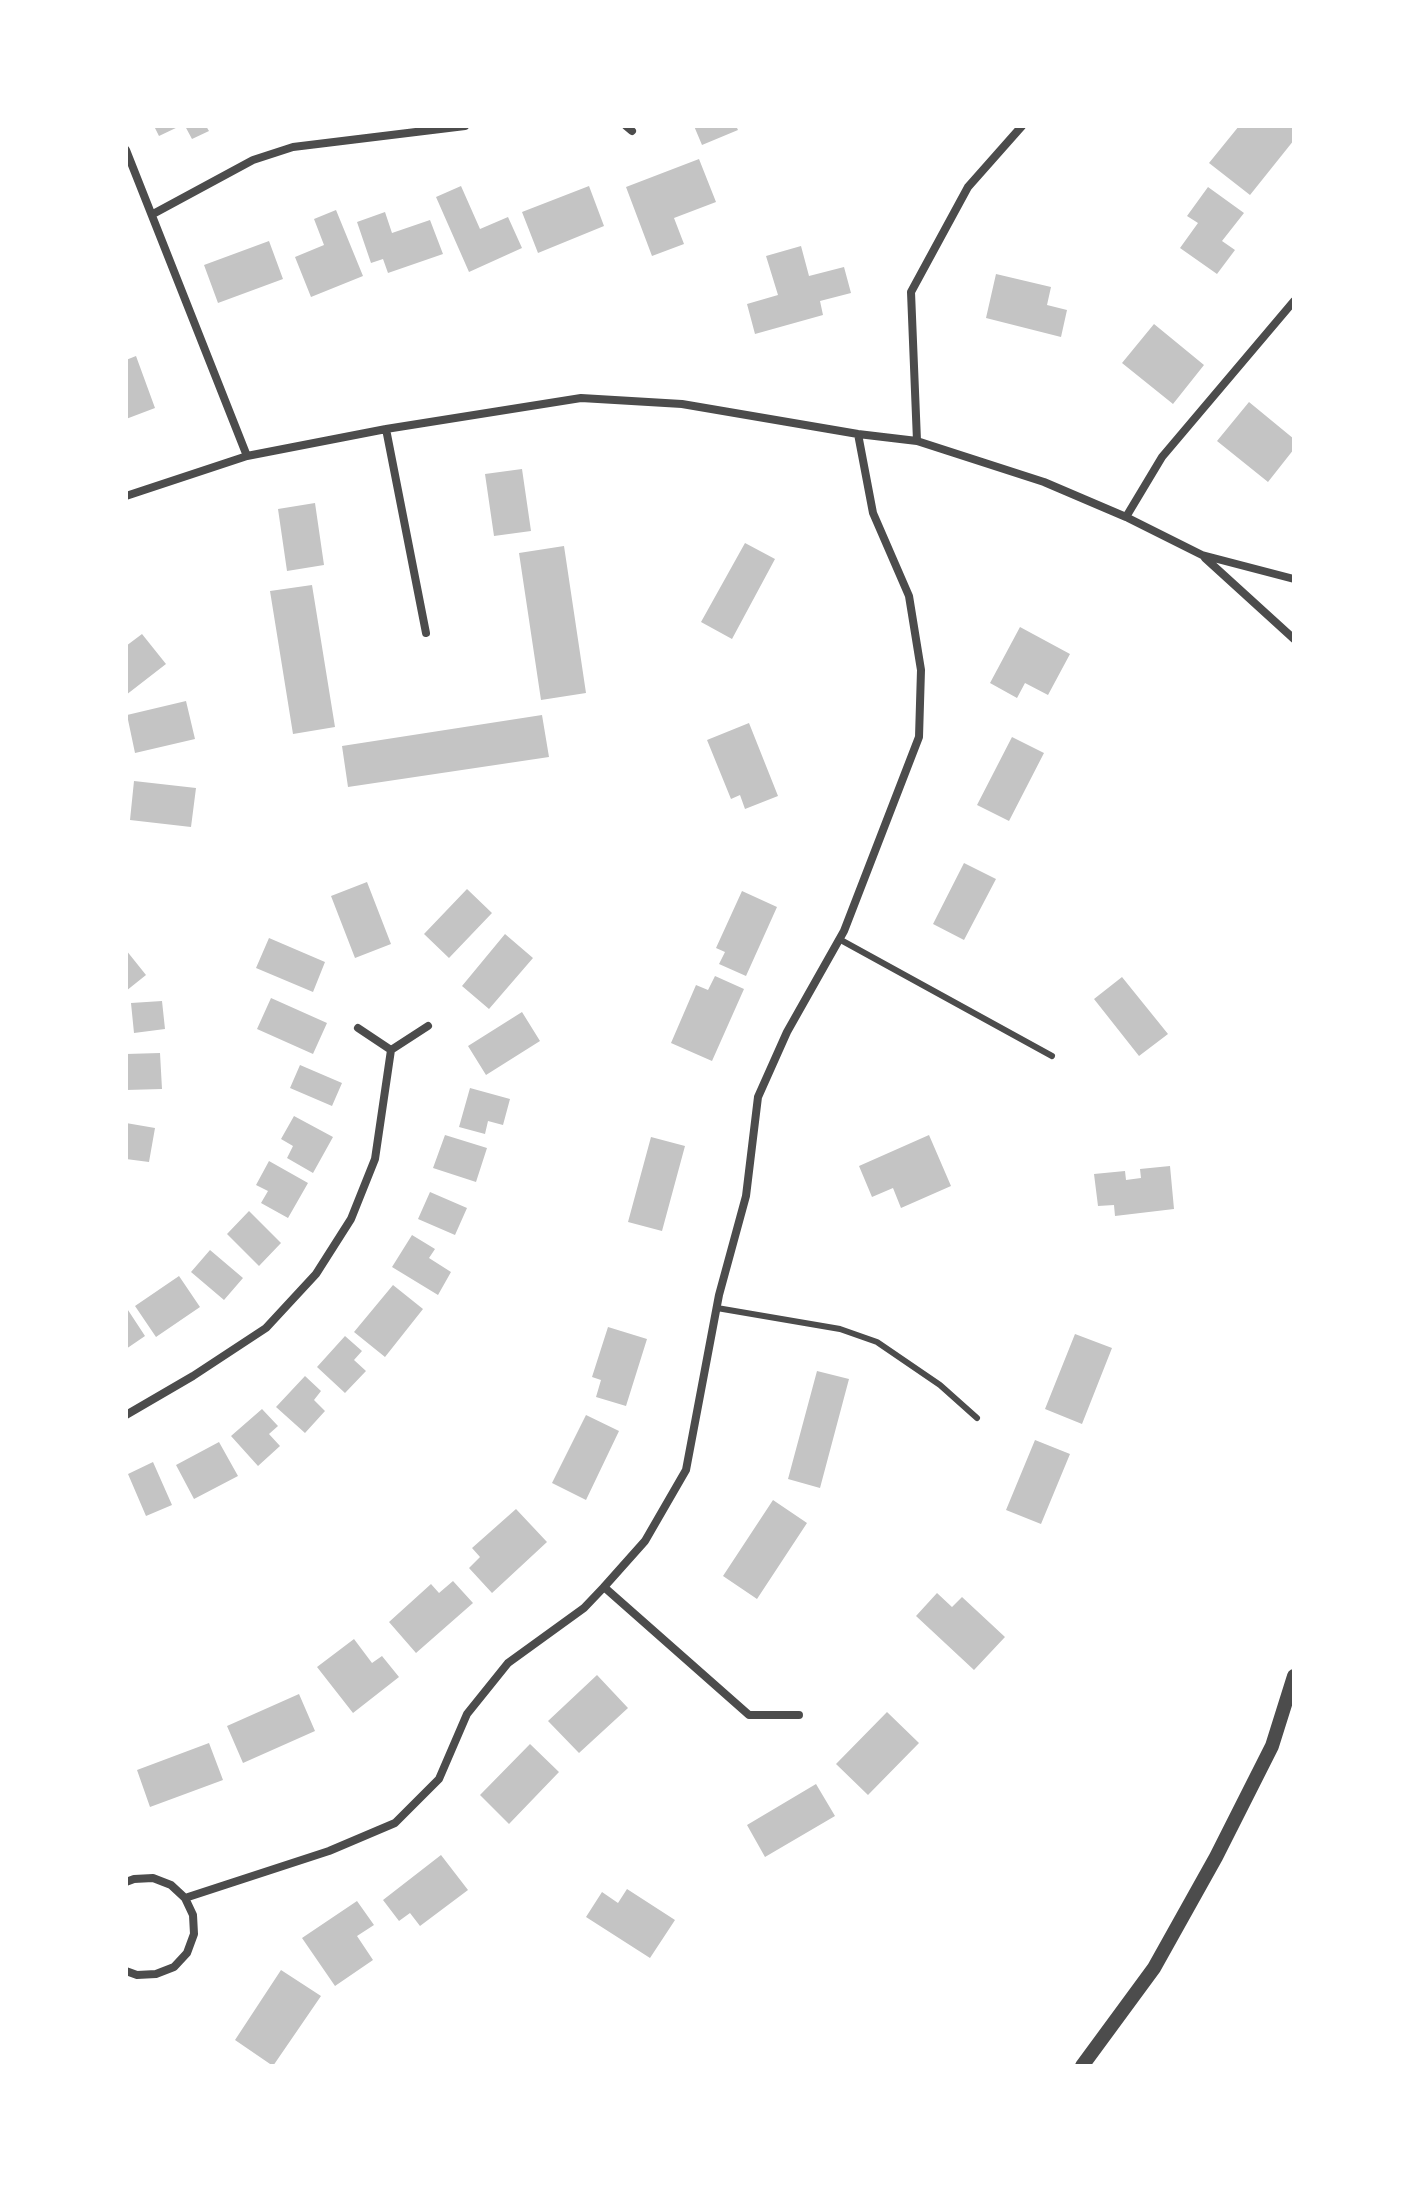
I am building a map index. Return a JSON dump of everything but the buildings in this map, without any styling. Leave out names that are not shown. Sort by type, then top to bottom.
[{"type":"street","points":[[153,214],[253,160],[293,147],[465,126]]},
{"type":"street","points":[[917,441],[911,292],[968,187],[1022,126]]},
{"type":"street","points":[[126,150],[247,456]]},
{"type":"street","points":[[1126,517],[1162,457],[1294,301]]},
{"type":"street","points":[[126,496],[247,456],[386,429],[581,398],[682,404],[917,441],[1044,482],[1126,517],[1202,555],[1294,579]]},
{"type":"street","points":[[386,429],[426,633]]},
{"type":"street","points":[[185,1898],[329,1851],[395,1823],[439,1779],[467,1714],[508,1663],[584,1608],[604,1587],[645,1541],[686,1470],[717,1308],[746,1196],[758,1097],[787,1032],[839,939],[919,737],[921,670],[909,596],[873,513],[858,434]]},
{"type":"street","points":[[1202,555],[1294,639]]},
{"type":"street","points":[[126,1415],[266,1328],[316,1274],[351,1219],[375,1159],[391,1050],[428,1026]]},
{"type":"street","points":[[358,1028],[391,1050]]},
{"type":"street","points":[[604,1587],[749,1715],[799,1715]]},
{"type":"street","points":[[1082,2066],[1154,1968],[1216,1857],[1272,1746],[1294,1676]]},
{"type":"street","points":[[126,1882],[153,1878],[171,1885],[185,1898],[194,1925],[187,1953],[174,1967],[156,1974],[137,1975],[126,1971]]},
{"type":"lane","points":[[839,939],[1052,1056]]},
{"type":"lane","points":[[717,1308],[840,1329],[877,1342],[940,1385],[977,1418]]}]
